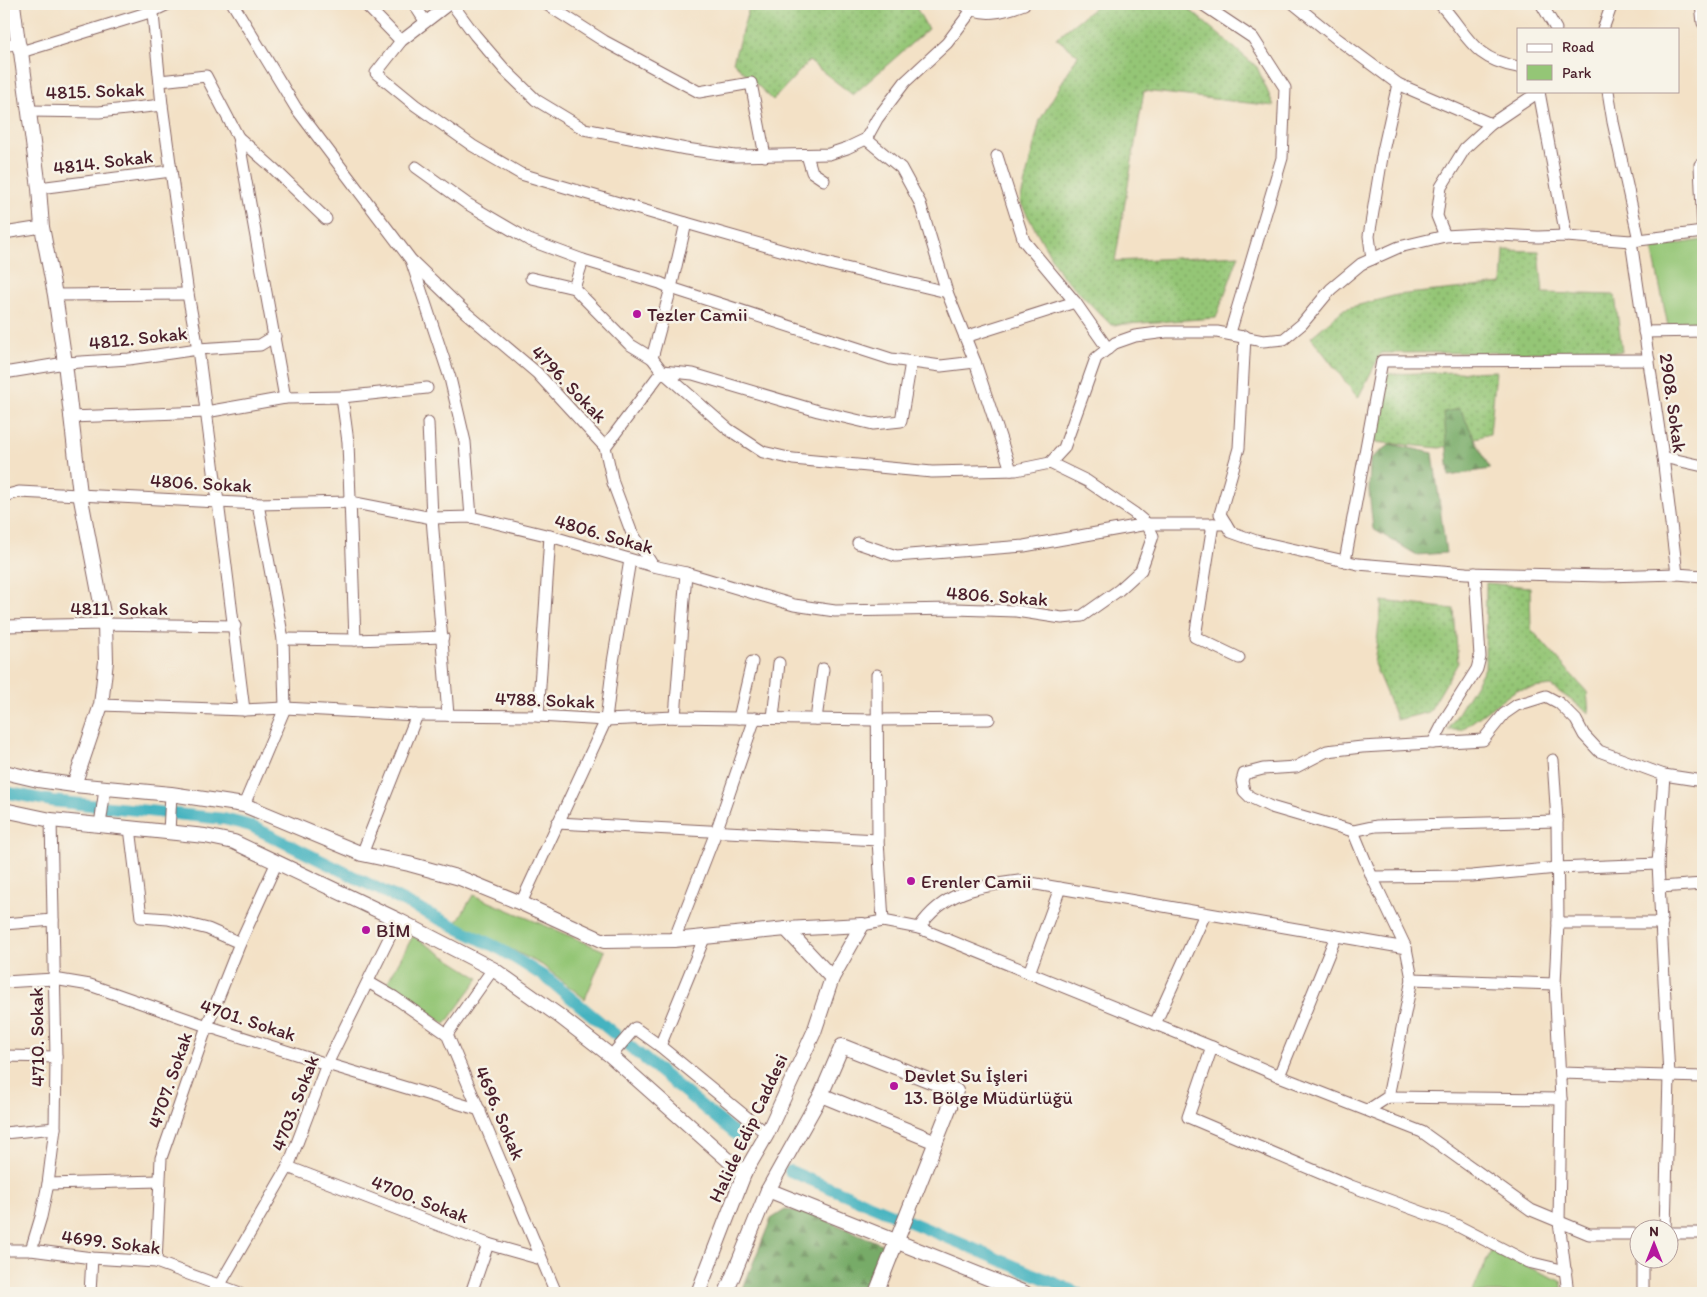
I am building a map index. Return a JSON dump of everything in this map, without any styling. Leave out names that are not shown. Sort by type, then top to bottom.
[{"type":"street","points":[[13,4],[29,111],[42,226],[65,363],[80,494],[105,624],[106,661],[101,705],[74,785]]},
{"type":"street","points":[[4,46],[20,48],[152,7],[168,4]]},
{"type":"street","points":[[233,4],[296,108],[411,260],[450,378],[465,442],[471,517]]},
{"type":"street","points":[[365,4],[401,41]]},
{"type":"street","points":[[414,4],[424,22]]},
{"type":"street","points":[[947,292],[833,265],[521,174],[473,146],[415,105],[376,72],[401,41],[424,22],[451,4],[505,70],[536,100],[584,129],[686,149],[735,156],[828,154],[866,139],[877,119],[905,82],[947,43],[967,7],[991,14],[1024,4]]},
{"type":"street","points":[[546,4],[604,41],[699,92],[751,82],[765,156]]},
{"type":"street","points":[[1202,4],[1214,14],[1253,38],[1285,88],[1282,158],[1230,334]]},
{"type":"street","points":[[1294,4],[1398,84],[1491,124]]},
{"type":"street","points":[[1440,4],[1466,39],[1485,57],[1517,67]]},
{"type":"street","points":[[1603,28],[1612,4]]},
{"type":"street","points":[[1701,4],[1703,23]]},
{"type":"street","points":[[1542,5],[1555,28]]},
{"type":"street","points":[[152,7],[162,105],[188,294],[198,349],[235,626],[244,710]]},
{"type":"street","points":[[160,81],[206,76],[238,137],[285,398]]},
{"type":"street","points":[[1372,259],[1369,236],[1382,151],[1398,84]]},
{"type":"street","points":[[1445,236],[1437,216],[1441,187],[1466,148],[1491,124],[1539,92],[1566,236]]},
{"type":"street","name":"2908. Sokak","points":[[1608,92],[1635,240],[1644,332],[1663,456],[1677,574]]},
{"type":"street","name":"4815. Sokak","points":[[29,111],[98,112],[162,105]]},
{"type":"street","points":[[238,137],[326,219]]},
{"type":"street","points":[[866,139],[901,168],[920,204],[947,292],[974,362],[1011,470]]},
{"type":"street","points":[[806,155],[812,172],[824,180]]},
{"type":"street","points":[[997,156],[1024,241],[1075,302],[1108,349]]},
{"type":"street","points":[[1050,463],[1064,448],[1096,358],[1115,343],[1135,336],[1166,332],[1217,332],[1263,341],[1284,339],[1302,324],[1331,289],[1361,264],[1399,247],[1445,236],[1480,234],[1635,240],[1703,232],[1700,165]]},
{"type":"street","points":[[416,167],[466,203],[529,240],[583,260],[660,283],[891,359],[941,366],[974,362]]},
{"type":"street","name":"4814. Sokak","points":[[39,188],[171,171]]},
{"type":"street","points":[[652,358],[686,223]]},
{"type":"street","points":[[4,233],[42,226]]},
{"type":"street","name":"4796. Sokak","points":[[411,260],[465,312],[537,373],[605,447],[613,483],[631,531],[653,566]]},
{"type":"street","points":[[574,288],[583,260]]},
{"type":"street","points":[[531,278],[574,288],[629,344],[652,358],[662,370],[728,429],[763,452],[793,459],[932,472],[1011,470],[1050,463],[1087,481],[1147,524]]},
{"type":"street","points":[[55,295],[188,294]]},
{"type":"street","points":[[965,338],[1075,302]]},
{"type":"street","points":[[1644,332],[1703,331]]},
{"type":"street","name":"4812. Sokak","points":[[4,373],[65,363],[129,359],[198,349],[260,345],[275,336]]},
{"type":"street","points":[[1245,336],[1239,448],[1220,514],[1231,532],[1256,541],[1358,564],[1475,573],[1605,576],[1677,574],[1703,576]]},
{"type":"street","points":[[1345,561],[1382,361],[1649,360]]},
{"type":"street","points":[[662,370],[693,374],[818,411],[873,424],[901,421],[911,362]]},
{"type":"street","points":[[605,447],[662,370]]},
{"type":"street","points":[[70,417],[206,412],[285,398],[342,397],[428,388]]},
{"type":"street","points":[[342,397],[348,442],[355,640]]},
{"type":"street","points":[[428,423],[432,518],[448,715]]},
{"type":"street","points":[[1663,456],[1703,466]]},
{"type":"street","name":"4806. Sokak","points":[[4,496],[20,492],[258,504],[350,502],[432,518],[471,517],[550,536],[653,566],[686,573],[794,605],[835,611],[955,609],[1016,611],[1062,618],[1082,616],[1119,590],[1141,570],[1153,536],[1147,524]]},
{"type":"street","points":[[244,805],[285,708],[283,639],[258,504]]},
{"type":"street","points":[[858,543],[896,556],[1024,546],[1147,524],[1226,524]]},
{"type":"street","points":[[1213,524],[1195,637],[1239,658]]},
{"type":"street","points":[[538,716],[550,536]]},
{"type":"street","points":[[521,902],[606,720],[613,662],[630,560]]},
{"type":"street","points":[[675,717],[686,573]]},
{"type":"street","points":[[1433,743],[1446,718],[1477,669],[1480,657],[1475,573]]},
{"type":"street","name":"4811. Sokak","points":[[4,626],[105,624],[235,626]]},
{"type":"street","points":[[283,639],[355,640],[443,637]]},
{"type":"street","points":[[739,718],[752,662]]},
{"type":"street","points":[[773,718],[779,662]]},
{"type":"street","points":[[816,719],[823,669]]},
{"type":"street","points":[[877,675],[878,840],[883,921]]},
{"type":"street","points":[[1557,821],[1376,826],[1353,830],[1271,807],[1250,797],[1244,791],[1242,781],[1244,774],[1296,767],[1327,751],[1362,747],[1483,740],[1504,714],[1517,705],[1546,696],[1559,703],[1576,720],[1584,735],[1599,751],[1664,775],[1703,781]]},
{"type":"street","name":"4788. Sokak","points":[[101,705],[244,710],[285,708],[417,715],[538,716],[606,720],[675,717],[876,720],[989,719]]},
{"type":"street","points":[[362,854],[417,715]]},
{"type":"street","points":[[674,940],[716,832],[755,718]]},
{"type":"street","points":[[1554,760],[1557,821],[1558,923],[1556,984],[1561,1099],[1559,1222],[1568,1293]]},
{"type":"street","points":[[4,772],[38,780],[74,785],[104,794],[171,801],[244,805],[362,854],[460,878],[521,902],[604,941],[674,940],[786,929],[862,925],[883,921],[919,928],[1279,1076],[1422,1132],[1531,1210],[1589,1234],[1630,1234]]},
{"type":"street","points":[[1664,775],[1658,864],[1669,1076],[1665,1220]]},
{"type":"street","points":[[101,820],[104,794]]},
{"type":"street","points":[[169,826],[171,801]]},
{"type":"street","points":[[4,810],[51,820],[101,820],[130,828],[169,826],[234,842],[398,920],[493,969],[558,1015],[611,1056],[744,1174]]},
{"type":"street","name":"4710. Sokak","points":[[31,1250],[48,1184],[55,1128],[56,1057],[51,820]]},
{"type":"street","points":[[557,823],[878,840]]},
{"type":"street","points":[[130,828],[141,917],[168,919],[208,929],[240,943]]},
{"type":"street","points":[[1353,830],[1372,877],[1406,948],[1412,979],[1388,1097]]},
{"type":"street","name":"4707. Sokak","points":[[156,1262],[161,1158],[207,1026],[240,943],[277,862]]},
{"type":"street","points":[[1372,877],[1472,876],[1557,868],[1658,864]]},
{"type":"street","points":[[919,928],[928,915],[953,896],[990,884],[1019,881],[1406,948]]},
{"type":"street","points":[[1660,887],[1703,884]]},
{"type":"street","points":[[1029,973],[1060,888]]},
{"type":"street","points":[[1155,1024],[1205,914]]},
{"type":"street","points":[[4,924],[53,920]]},
{"type":"street","name":"4703. Sokak","points":[[217,1289],[288,1167],[327,1064],[398,920]]},
{"type":"street","points":[[1558,923],[1662,923]]},
{"type":"street","name":"Halide Edip Caddesi","points":[[698,1293],[744,1174],[767,1134],[814,1032],[832,978],[862,925]]},
{"type":"street","points":[[786,929],[832,978]]},
{"type":"street","points":[[660,1046],[705,936]]},
{"type":"street","points":[[1279,1076],[1336,936]]},
{"type":"street","points":[[368,982],[394,997],[447,1034],[493,969]]},
{"type":"street","name":"4701. Sokak","points":[[4,982],[54,979],[90,985],[207,1026],[480,1110]]},
{"type":"street","points":[[1412,979],[1556,984]]},
{"type":"street","points":[[611,1056],[634,1028],[634,1016]]},
{"type":"street","points":[[634,1028],[660,1046],[767,1134]]},
{"type":"street","name":"4696. Sokak","points":[[447,1034],[556,1293]]},
{"type":"street","points":[[726,1293],[768,1190],[822,1095],[842,1046],[956,1091],[876,1293]]},
{"type":"street","points":[[1212,1047],[1188,1117],[1351,1186],[1454,1224],[1528,1262],[1566,1271]]},
{"type":"street","points":[[4,1056],[56,1057]]},
{"type":"street","points":[[1560,1073],[1703,1077]]},
{"type":"street","points":[[822,1095],[936,1142]]},
{"type":"street","points":[[1368,1110],[1388,1097],[1561,1099]]},
{"type":"street","points":[[4,1133],[55,1128]]},
{"type":"street","name":"4700. Sokak","points":[[288,1167],[488,1244],[541,1259]]},
{"type":"street","points":[[48,1184],[159,1181]]},
{"type":"street","points":[[768,1190],[1025,1293]]},
{"type":"street","points":[[1680,1233],[1703,1233]]},
{"type":"street","points":[[471,1293],[488,1244]]},
{"type":"street","points":[[4,1250],[4,1256]]},
{"type":"street","name":"4699. Sokak","points":[[4,1250],[31,1250],[92,1258],[156,1262],[217,1289],[240,1293]]},
{"type":"street","points":[[90,1293],[92,1258]]},
{"type":"street","points":[[1643,1270],[1643,1293]]},
{"type":"green space","points":[[750,4],[914,4],[928,29],[853,95],[809,61],[773,100],[733,62]]},
{"type":"green space","points":[[1099,4],[1183,4],[1257,67],[1274,106],[1144,91],[1115,261],[1239,255],[1216,318],[1111,325],[1060,273],[1020,202],[1040,120],[1078,55],[1056,38]]},
{"type":"green space","points":[[1703,240],[1703,325],[1668,326],[1652,248]]},
{"type":"green space","points":[[1504,250],[1539,251],[1543,293],[1615,295],[1622,352],[1381,353],[1358,398],[1311,337],[1344,309],[1397,295],[1502,284]]},
{"type":"green space","points":[[1496,371],[1490,434],[1440,448],[1373,442],[1387,374]]},
{"type":"green space","points":[[1460,409],[1490,469],[1449,476],[1444,412]]},
{"type":"green space","points":[[1391,444],[1433,453],[1446,553],[1417,555],[1373,529],[1369,491],[1370,459]]},
{"type":"green space","points":[[1486,583],[1530,587],[1531,629],[1587,692],[1589,713],[1551,686],[1516,690],[1461,730],[1448,730],[1485,668]]},
{"type":"green space","points":[[1382,601],[1454,609],[1458,663],[1429,712],[1397,720],[1374,664]]},
{"type":"green space","points":[[473,895],[605,951],[585,999],[542,965],[457,922]]},
{"type":"green space","points":[[413,936],[479,978],[445,1024],[387,983]]},
{"type":"green space","points":[[785,1210],[807,1212],[893,1249],[875,1293],[741,1293],[771,1219]]},
{"type":"green space","points":[[1491,1251],[1561,1281],[1563,1293],[1472,1293]]},
{"type":"waterway","points":[[4,792],[52,801],[224,819],[251,826],[500,949],[548,979],[743,1140]]},
{"type":"waterway","points":[[790,1171],[1078,1293]]},
{"type":"place","name":"Tezler Camii","points":[[637,314]]},
{"type":"place","name":"Erenler Camii","points":[[911,881]]},
{"type":"place","name":"BİM","points":[[366,930]]},
{"type":"place","name":"Devlet Su İşleri 13. Bölge Müdürlüğü","points":[[894,1086]]}]
